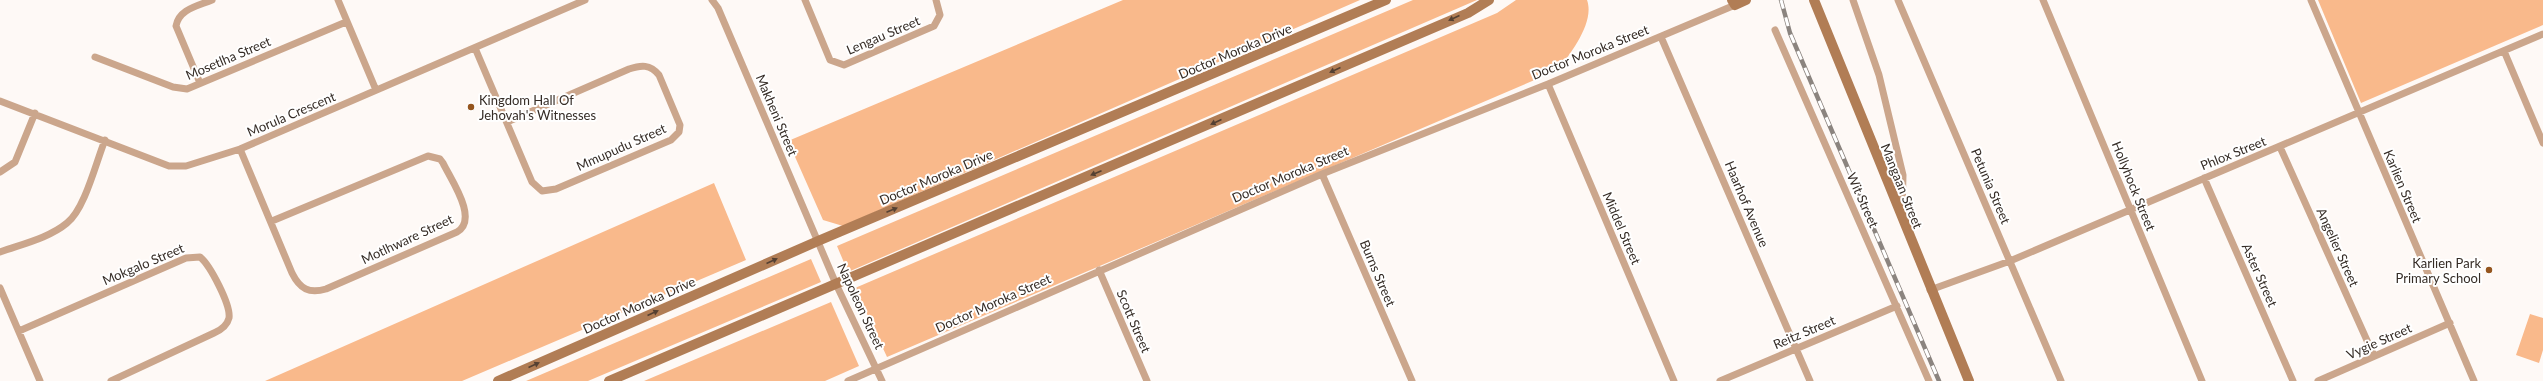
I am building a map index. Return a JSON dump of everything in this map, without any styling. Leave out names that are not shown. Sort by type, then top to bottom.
[{"type":"street","points":[[200,83],[176,26],[180,16],[185,12],[212,0]]},
{"type":"street","points":[[338,0],[376,90]]},
{"type":"street","name":"Morula Crescent","points":[[0,101],[35,113],[169,166],[178,167],[240,149],[585,0]]},
{"type":"street","name":"Makheni Street","points":[[712,0],[718,8],[818,241]]},
{"type":"street","name":"Lengau Street","points":[[805,0],[830,60],[844,65],[934,26],[940,15],[936,0]]},
{"type":"street","name":"Doctor Moroka Drive","points":[[498,381],[818,241],[1386,0]]},
{"type":"street","points":[[609,381],[1468,13],[1489,0]]},
{"type":"street","name":"Doctor Moroka Street","points":[[848,381],[1099,270],[1322,174],[1662,37],[1733,2],[1746,0]]},
{"type":"street","name":"Mangaan Street","points":[[1814,0],[1930,290],[1969,381]]},
{"type":"street","points":[[1853,0],[1879,75],[1903,175],[1904,195],[1901,218]]},
{"type":"street","name":"Petunia Street","points":[[1898,0],[2061,381]]},
{"type":"street","name":"Hollyhock Street","points":[[2043,0],[2202,381]]},
{"type":"street","name":"Karlien Street","points":[[2311,0],[2474,381]]},
{"type":"street","name":"Mosetlha Street","points":[[95,58],[181,90],[346,22]]},
{"type":"street","name":"Wit Street","points":[[1776,30],[1929,381]]},
{"type":"street","name":"Phlox Street","points":[[1930,290],[2010,261],[2280,147],[2358,111],[2543,34]]},
{"type":"street","name":"Haarhof Avenue","points":[[1662,37],[1810,381]]},
{"type":"street","name":"Mmupudu Street","points":[[475,48],[532,182],[542,191],[548,191],[671,140],[679,132],[680,125],[659,75],[655,70],[644,66],[629,69],[507,122]]},
{"type":"street","points":[[2504,51],[2543,143]]},
{"type":"street","name":"Middel Street","points":[[1548,84],[1674,381]]},
{"type":"street","points":[[0,172],[14,162],[35,113]]},
{"type":"street","points":[[0,252],[55,231],[68,222],[81,203],[105,140]]},
{"type":"street","name":"Angelier Street","points":[[2280,147],[2374,356]]},
{"type":"street","name":"Motlhware Street","points":[[240,149],[297,282],[302,288],[310,292],[317,292],[457,232],[465,224],[467,214],[443,163],[440,159],[428,156],[272,221]]},
{"type":"street","name":"Burns Street","points":[[1322,174],[1412,381]]},
{"type":"street","name":"Aster Street","points":[[2204,178],[2293,381]]},
{"type":"street","name":"Napoleon Street","points":[[818,241],[836,284],[882,381]]},
{"type":"street","name":"Mokgalo Street","points":[[19,331],[186,258],[200,257],[209,266],[228,309],[228,318],[225,326],[214,333],[111,381]]},
{"type":"street","name":"Scott Street","points":[[1099,270],[1146,381]]},
{"type":"street","points":[[0,288],[40,381]]},
{"type":"street","name":"Reitz Street","points":[[1720,381],[1897,306]]},
{"type":"street","name":"Vygie Street","points":[[2318,381],[2450,323]]},
{"type":"shaded area","points":[[1123,0],[1360,0],[843,226],[823,220],[788,141]]},
{"type":"shaded area","points":[[1413,0],[1477,0],[848,272],[837,246]]},
{"type":"shaded area","points":[[1516,0],[1587,0],[1589,9],[1585,27],[1575,46],[1558,70],[887,357],[855,288],[1497,13]]},
{"type":"shaded area","points":[[2318,0],[2543,0],[2543,25],[2361,103]]},
{"type":"shaded area","points":[[714,183],[746,260],[462,381],[265,381]]},
{"type":"shaded area","points":[[811,259],[821,282],[588,381],[526,381]]},
{"type":"shaded area","points":[[831,302],[859,366],[825,381],[644,381]]},
{"type":"shaded area","points":[[2530,314],[2543,318],[2543,350],[2539,363],[2516,355]]},
{"type":"railway","points":[[1781,0],[1790,33],[1939,381]]},
{"type":"place","name":"Kingdom Hall Of Jehovah's Witnesses","points":[[471,107]]},
{"type":"place","name":"Karlien Park Primary School","points":[[2489,270]]}]
